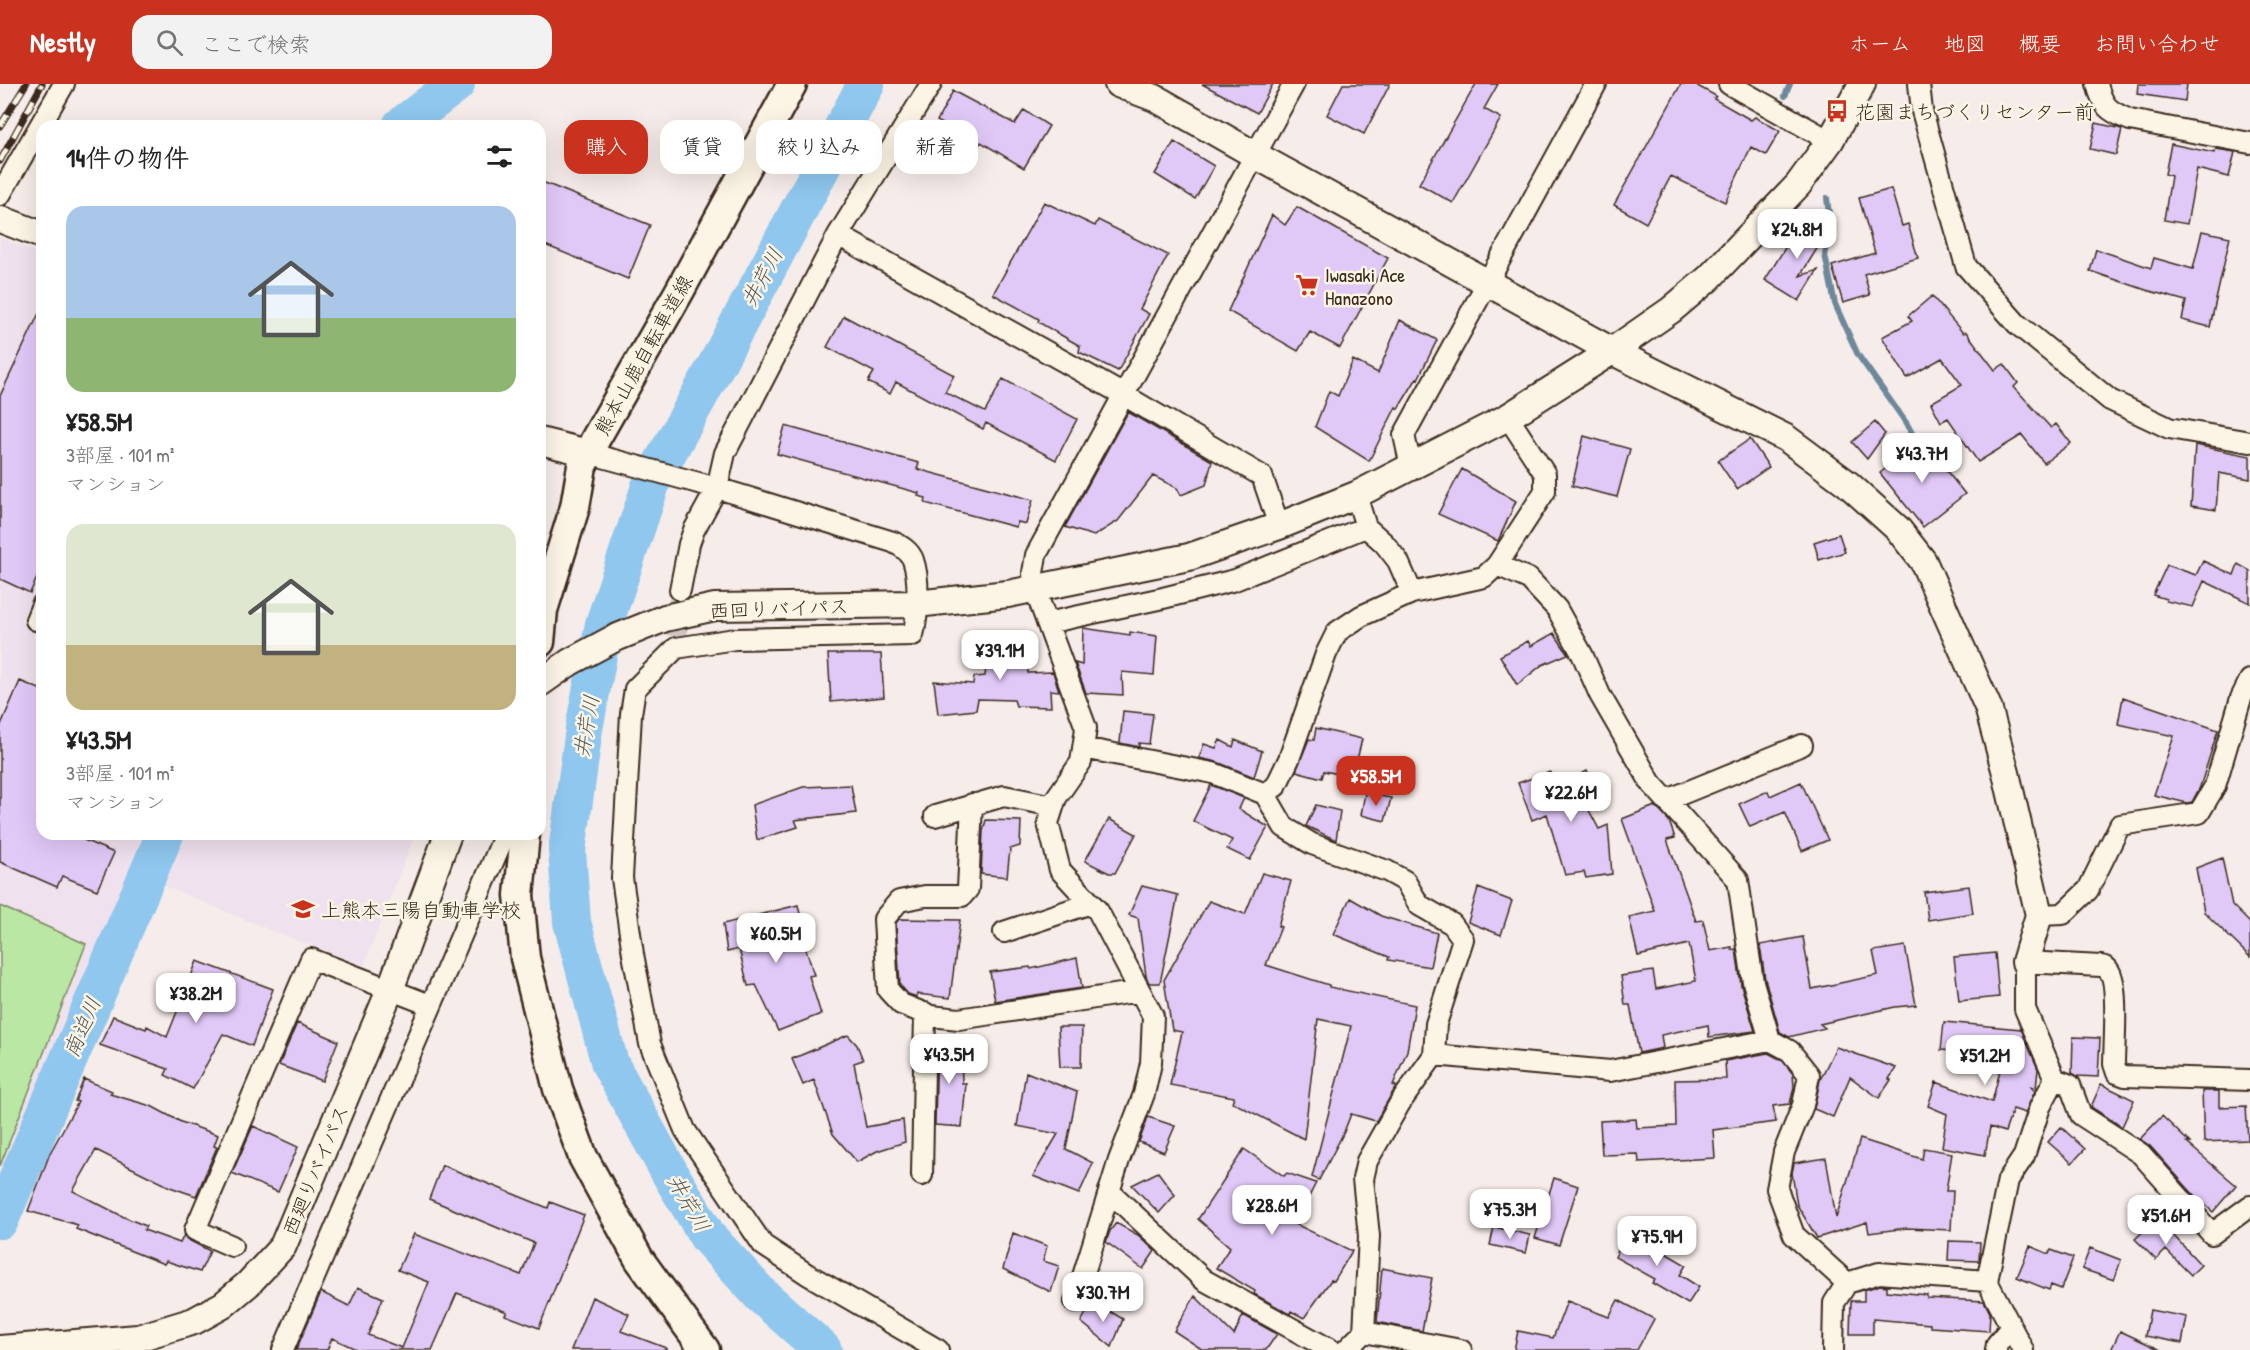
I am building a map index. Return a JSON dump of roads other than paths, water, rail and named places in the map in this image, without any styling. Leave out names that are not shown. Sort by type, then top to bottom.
[{"type":"main road","name":"熊本山鹿自転車道線","points":[[546,600],[575,507],[582,466],[598,456],[792,84]]},
{"type":"main road","points":[[524,840],[519,895],[525,958],[558,1089],[583,1157],[639,1259],[705,1350]]},
{"type":"street","points":[[43,120],[64,84]]},
{"type":"street","points":[[680,590],[692,537],[725,453],[838,235],[931,84]]},
{"type":"street","points":[[1118,84],[1155,98],[1612,351],[1786,438],[1848,484],[1898,529],[1923,561],[1988,707],[2039,915],[2025,962],[2025,1009],[2055,1079],[2070,1084],[2081,1115],[2141,1154],[2212,1234],[2250,1206]]},
{"type":"street","points":[[1075,1302],[1109,1191],[1144,1095],[1151,1063],[1153,1016],[1098,911],[1060,870],[1048,823],[1056,798],[1081,762],[1086,728],[1034,587],[1035,555],[1294,84]]},
{"type":"street","points":[[1412,467],[1404,435],[1596,84]]},
{"type":"street","points":[[1729,84],[1830,141]]},
{"type":"street","name":"西回りバイパス","points":[[546,679],[570,662],[613,639],[672,634],[715,607],[916,604],[1008,594],[1189,557],[1279,526],[1356,495],[1508,417],[1612,351],[1671,310],[1709,278],[1798,185],[1830,141],[1862,84]]},
{"type":"street","points":[[1919,84],[1922,111],[1966,266],[2017,324],[2110,400],[2169,428],[2250,442]]},
{"type":"street","points":[[2097,84],[2102,101],[2112,113],[2130,120],[2250,143]]},
{"type":"street","points":[[0,195],[36,133]]},
{"type":"street","points":[[0,219],[36,233]]},
{"type":"street","points":[[838,235],[1122,394],[1262,476],[1279,526]]},
{"type":"street","points":[[1265,794],[1276,786],[1289,759],[1326,654],[1337,632],[1361,616],[1412,593],[1484,577],[1497,565],[1545,491],[1545,474],[1508,417]]},
{"type":"street","points":[[546,443],[712,487],[893,542],[905,549],[913,560],[916,582],[916,622],[913,635],[735,639],[672,634],[635,689],[631,714],[622,878],[650,1044],[685,1130],[763,1245],[807,1275],[939,1350]]},
{"type":"street","points":[[1356,495],[1366,527],[1384,543],[1398,561],[1412,593]]},
{"type":"street","points":[[1047,623],[1235,580],[1366,527]]},
{"type":"street","points":[[1497,565],[1529,579],[1557,609],[1582,654],[1615,724],[1651,783],[1738,880],[1753,982],[1770,1040]]},
{"type":"street","points":[[2039,915],[2063,915],[2088,890],[2120,825],[2199,813],[2215,786],[2241,698],[2250,680]]},
{"type":"street","points":[[1667,800],[1802,745]]},
{"type":"street","points":[[1083,748],[1213,772],[1265,794],[1284,827],[1312,844],[1387,871],[1405,881],[1419,905],[1452,924],[1463,939],[1436,1024],[1434,1055],[1400,1103],[1367,1161],[1363,1179],[1369,1236],[1364,1332],[1346,1350]]},
{"type":"street","points":[[935,816],[1004,796],[1053,806]]},
{"type":"street","points":[[972,804],[968,889],[962,896],[925,896],[898,901],[884,919],[888,990],[901,1004],[925,1013],[959,1019],[1140,991]]},
{"type":"street","name":"西廻りバイパス","points":[[0,1349],[138,1338],[194,1321],[222,1305],[248,1284],[283,1246],[390,990],[446,840]]},
{"type":"street","points":[[283,1350],[502,840]]},
{"type":"street","points":[[1004,932],[1090,903]]},
{"type":"street","points":[[232,1246],[195,1230],[311,959],[430,1005]]},
{"type":"street","points":[[2025,962],[2101,966],[2110,971],[2113,978],[2114,1065],[2117,1073],[2125,1076],[2250,1080]]},
{"type":"street","points":[[922,1175],[925,1013]]},
{"type":"street","points":[[1434,1055],[1610,1071],[1770,1040],[1790,1051],[1809,1075],[1803,1105],[1784,1152],[1777,1189],[1794,1235],[1846,1283]]},
{"type":"street","points":[[2023,1350],[1987,1281],[2008,1180],[2024,1156],[2040,1107],[2055,1079]]},
{"type":"street","points":[[1109,1191],[1204,1280],[1331,1350]]},
{"type":"street","points":[[1833,1350],[1834,1303],[1846,1283],[1879,1273],[1987,1281]]},
{"type":"street","points":[[1996,1350],[1997,1344],[2011,1327]]},
{"type":"street","points":[[1364,1332],[1461,1350]]},
{"type":"waterway","name":"南迫川","points":[[409,120],[456,84]]},
{"type":"waterway","name":"井芹川","points":[[823,1350],[761,1295],[708,1237],[610,1064],[572,922],[567,851],[584,729],[604,624],[652,481],[866,84]]},
{"type":"waterway","points":[[1785,96],[1790,84]]},
{"type":"waterway","points":[[1827,198],[1831,230],[1825,255],[1835,304],[1858,355],[1907,424],[1921,450]]},
{"type":"waterway","name":"南迫川","points":[[0,1220],[162,840]]},
{"type":"tunnel","points":[[677,636],[680,590]]},
{"type":"railway","points":[[0,126],[26,84]]},
{"type":"railway","points":[[0,161],[42,84]]},
{"type":"place","name":"花園まちづくりセンター前","points":[[1837,111]]},
{"type":"place","name":"Iwasaki Ace Hanazono","points":[[1307,285]]},
{"type":"place","name":"上熊本三陽自動車学校","points":[[303,909]]}]
